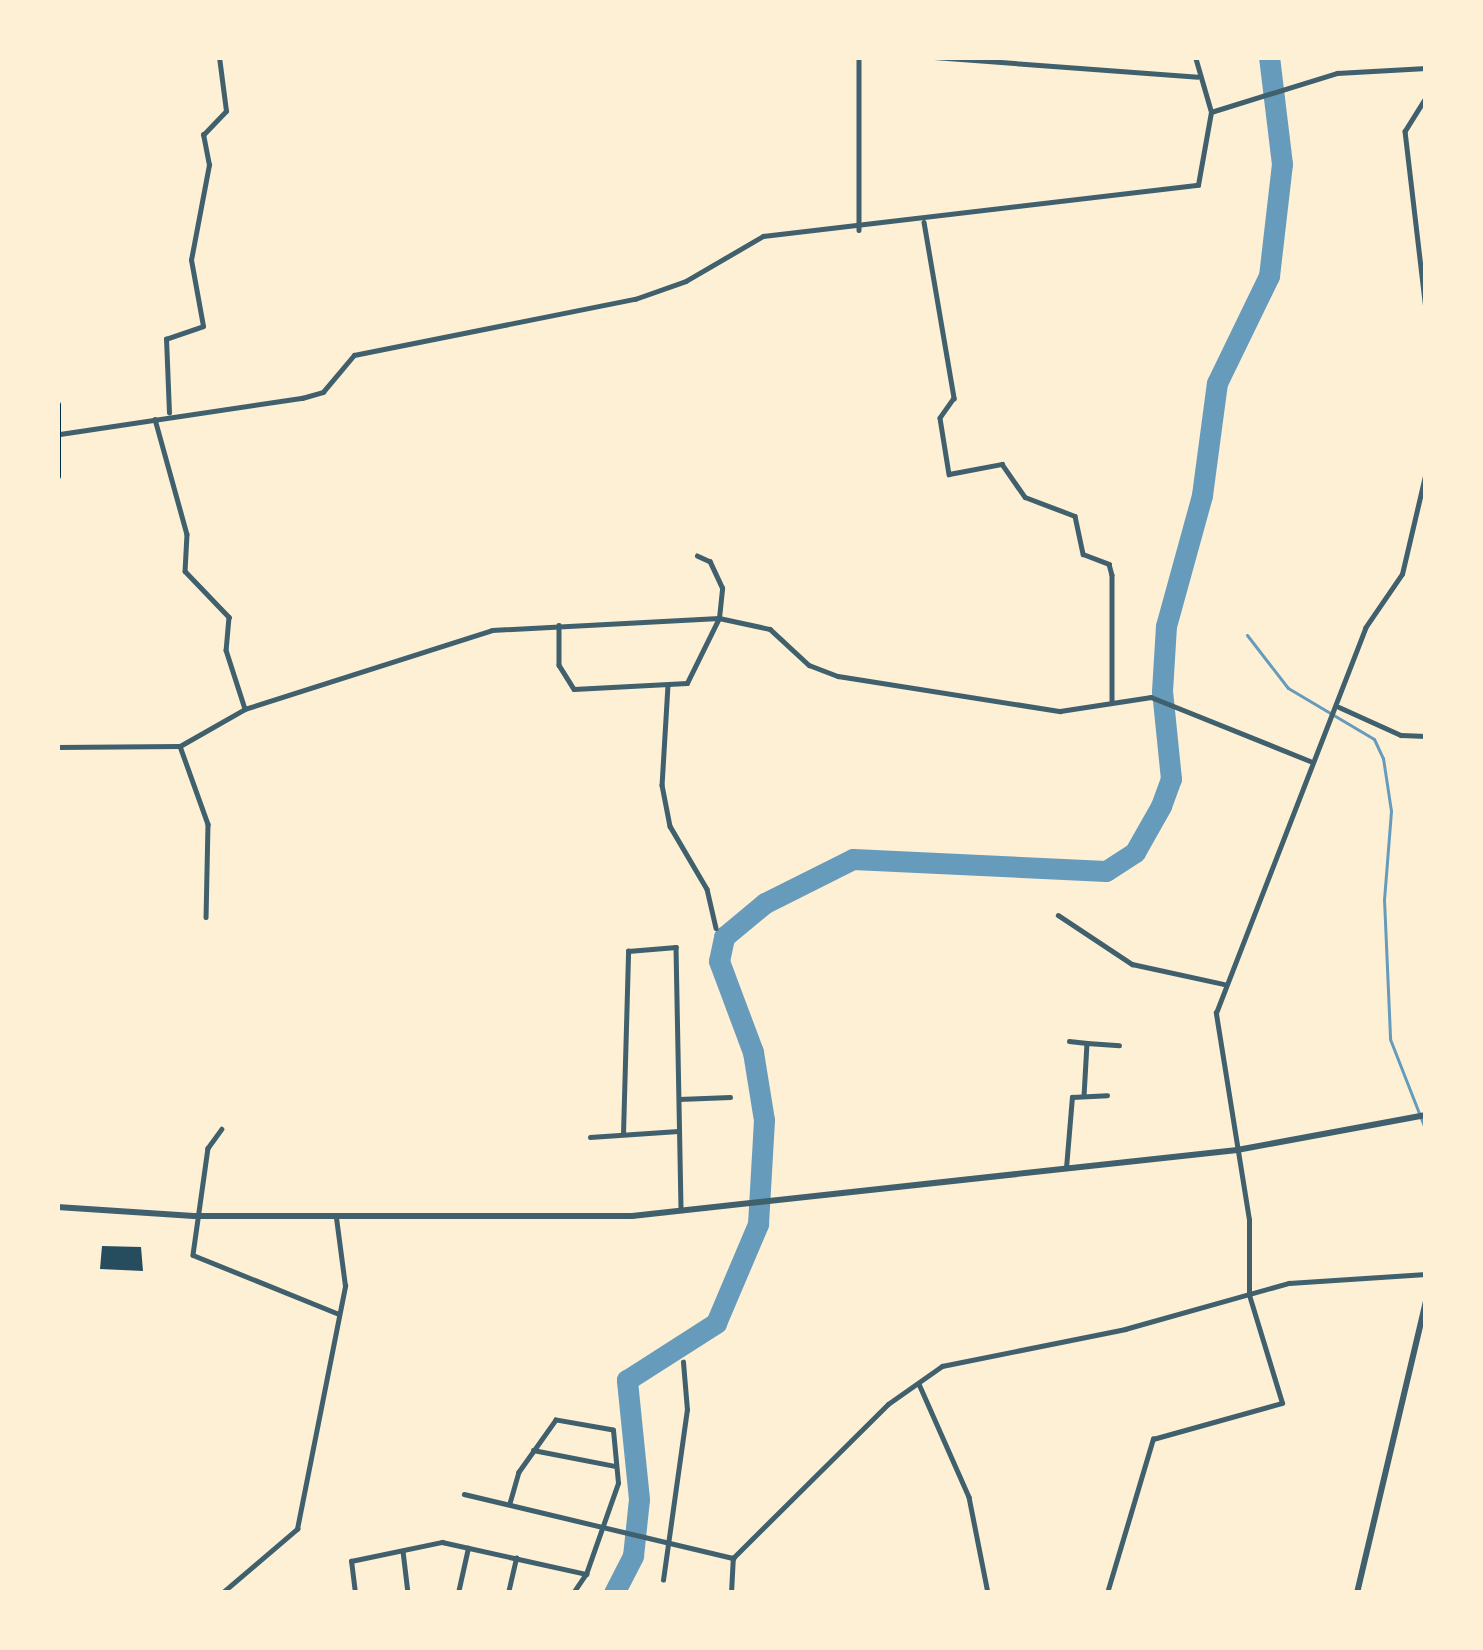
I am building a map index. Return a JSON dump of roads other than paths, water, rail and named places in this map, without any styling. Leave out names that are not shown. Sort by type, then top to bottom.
[{"type":"main road","points":[[57,404],[57,476]]},
{"type":"street","points":[[169,413],[166,339],[203,326],[191,260],[209,165],[203,135],[226,111],[219,57]]},
{"type":"street","points":[[859,57],[859,230]]},
{"type":"street","points":[[934,57],[1198,76]]},
{"type":"street","points":[[57,434],[169,413],[302,398],[323,392],[342,363],[362,352],[635,299],[763,236],[924,222],[1136,187],[1198,185],[1211,112],[1195,57]]},
{"type":"street","points":[[1211,112],[1284,84],[1426,68]]},
{"type":"street","points":[[1426,98],[1406,131],[1426,310]]},
{"type":"street","points":[[924,222],[954,398],[940,418],[949,474],[1002,464],[1025,497],[1075,516],[1083,554],[1109,564],[1112,700]]},
{"type":"street","points":[[155,419],[187,534],[185,572],[230,617],[226,650],[245,709]]},
{"type":"street","points":[[1107,1593],[1154,1439],[1282,1403],[1250,1295],[1249,1220],[1216,1013],[1224,984],[1263,908],[1310,761],[1340,707],[1365,628],[1402,574],[1426,472]]},
{"type":"street","points":[[559,626],[559,665],[574,689],[688,683],[719,618],[722,588],[710,562],[697,556]]},
{"type":"street","points":[[57,747],[180,746],[245,709],[492,630],[719,618],[770,629],[808,665],[838,676],[1060,711],[1151,697],[1310,761]]},
{"type":"street","points":[[668,685],[662,785],[670,826],[707,889],[716,928]]},
{"type":"street","points":[[1340,707],[1401,735],[1426,736]]},
{"type":"street","points":[[180,746],[208,824],[206,917]]},
{"type":"street","points":[[1058,915],[1132,964],[1224,984]]},
{"type":"street","points":[[623,1135],[628,951],[681,952],[681,1210]]},
{"type":"street","points":[[1069,1040],[1119,1045]]},
{"type":"street","points":[[1084,1096],[1087,1043]]},
{"type":"street","points":[[1066,1168],[1072,1097],[1107,1095]]},
{"type":"street","points":[[679,1099],[730,1097]]},
{"type":"street","points":[[57,1207],[194,1216],[518,1220],[681,1210],[1237,1150],[1426,1115]]},
{"type":"street","points":[[222,1129],[208,1148],[194,1216],[191,1244],[200,1262],[275,1283],[339,1314]]},
{"type":"street","points":[[590,1137],[678,1131]]},
{"type":"street","points":[[222,1593],[297,1529],[345,1286],[336,1218]]},
{"type":"street","points":[[730,1593],[733,1558],[888,1404],[959,1359],[1026,1352],[1322,1279],[1426,1274]]},
{"type":"street","points":[[1357,1593],[1426,1302]]},
{"type":"street","points":[[663,1580],[686,1410],[683,1362]]},
{"type":"street","points":[[919,1384],[969,1498],[988,1593]]},
{"type":"street","points":[[510,1504],[532,1450],[556,1420],[613,1430],[618,1483],[600,1521],[586,1574],[573,1593]]},
{"type":"street","points":[[532,1450],[616,1466]]},
{"type":"street","points":[[464,1494],[669,1537],[733,1558]]},
{"type":"street","points":[[355,1593],[351,1562],[442,1542],[586,1574]]},
{"type":"street","points":[[458,1593],[468,1548]]},
{"type":"street","points":[[403,1550],[408,1593]]},
{"type":"street","points":[[508,1593],[516,1558]]},
{"type":"street","points":[[823,1593],[848,1593]]},
{"type":"waterway","points":[[614,1593],[633,1556],[639,1499],[627,1380],[716,1323],[758,1224],[764,1120],[753,1052],[719,961],[724,937],[765,903],[853,859],[1106,871],[1135,852],[1161,806],[1171,779],[1162,691],[1166,626],[1202,495],[1217,383],[1269,276],[1282,164],[1269,57]]},
{"type":"waterway","points":[[1247,635],[1288,688],[1374,739],[1383,758],[1391,811],[1384,899],[1390,1039],[1426,1131]]}]
